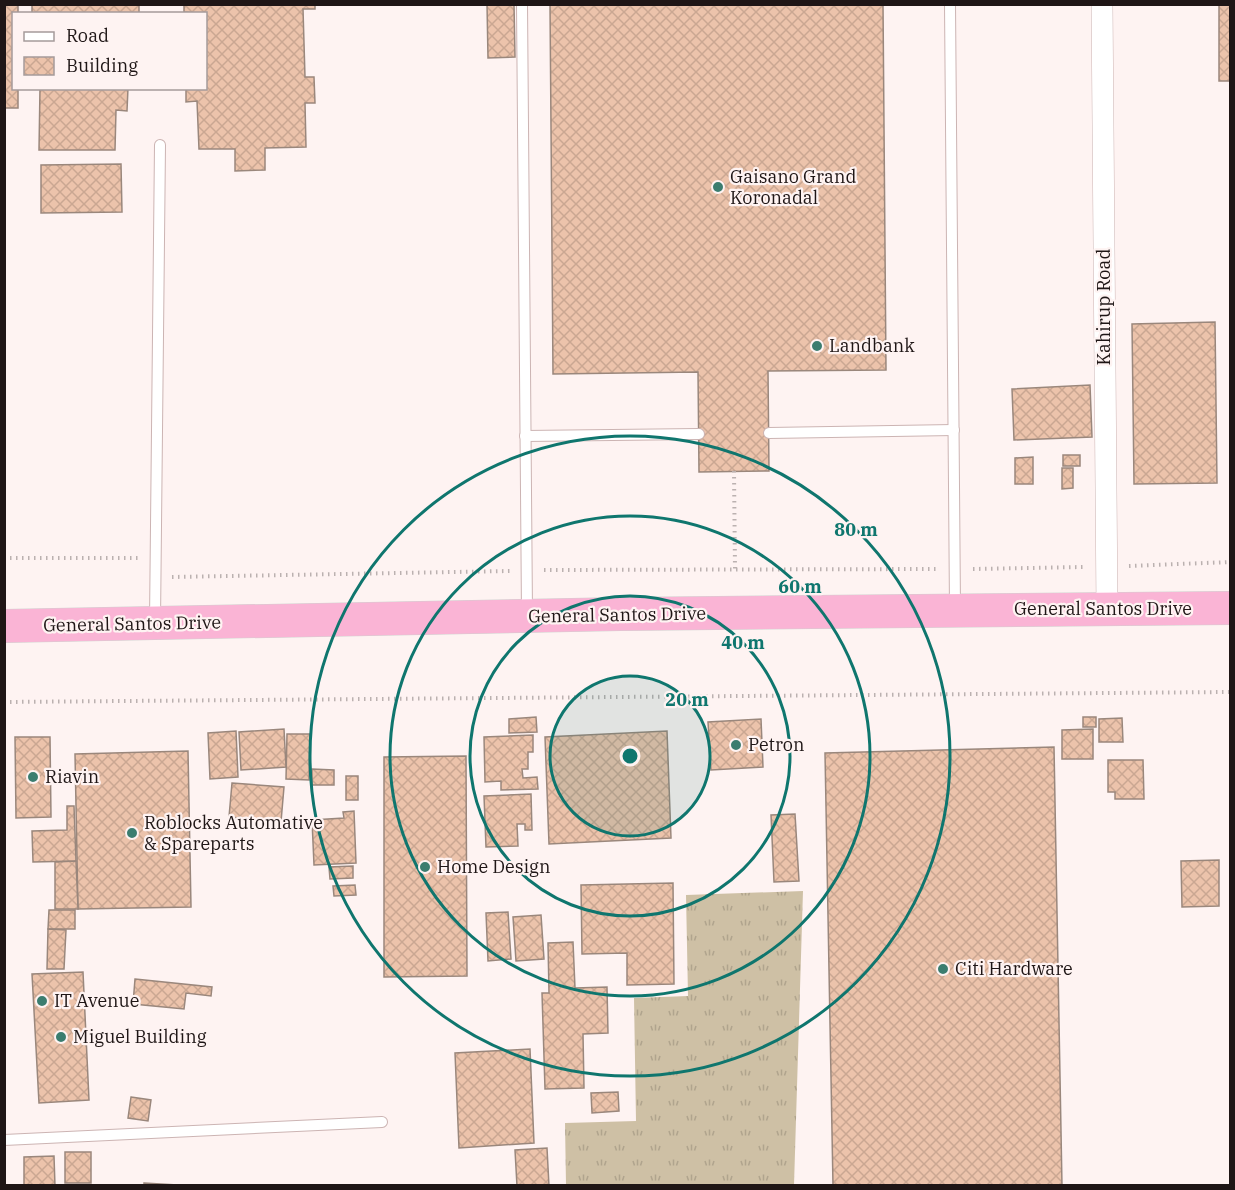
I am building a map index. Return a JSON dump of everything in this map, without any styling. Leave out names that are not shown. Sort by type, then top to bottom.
[{"type":"highway","name":"General Santos Drive","points":[[4,626],[526,616],[1230,608]]},
{"type":"street","name":"Kahirup Road","points":[[1102,4],[1107,609]]},
{"type":"lane","points":[[522,4],[526,616]]},
{"type":"lane","points":[[950,4],[955,611]]},
{"type":"lane","points":[[155,624],[160,145]]},
{"type":"lane","points":[[769,433],[954,430]]},
{"type":"lane","points":[[525,436],[699,434]]},
{"type":"lane","points":[[4,1140],[382,1122]]},
{"type":"path","points":[[734,471],[735,569]]},
{"type":"path","points":[[4,558],[155,558]]},
{"type":"path","points":[[155,577],[526,571],[955,569],[1230,562]]},
{"type":"path","points":[[4,702],[1230,693]]},
{"type":"green space","points":[[803,891],[794,1185],[566,1185],[565,1123],[636,1121],[634,998],[688,996],[686,895]]},
{"type":"building","points":[[4,4],[18,4],[18,12],[12,12],[12,90],[18,90],[18,108],[4,108]]},
{"type":"building","points":[[32,4],[139,4],[139,12],[32,12]]},
{"type":"building","points":[[184,4],[315,4],[315,9],[303,9],[305,77],[314,77],[315,103],[305,103],[306,147],[265,148],[265,170],[235,171],[235,149],[199,149],[197,101],[186,102],[186,90],[207,90],[207,12],[184,12]]},
{"type":"building","points":[[487,4],[514,4],[515,57],[488,58]]},
{"type":"building","name":"Gaisano Grand Koronadal","points":[[550,4],[883,4],[886,370],[768,371],[769,471],[699,472],[698,372],[553,374]]},
{"type":"building","points":[[1219,4],[1230,4],[1230,81],[1219,81]]},
{"type":"building","points":[[40,90],[128,90],[127,111],[116,110],[115,150],[39,150]]},
{"type":"building","points":[[121,164],[122,212],[41,213],[41,165]]},
{"type":"building","points":[[1215,322],[1217,483],[1134,484],[1132,324]]},
{"type":"building","points":[[1090,385],[1092,437],[1014,440],[1012,389]]},
{"type":"building","points":[[1063,455],[1080,455],[1080,466],[1063,466]]},
{"type":"building","points":[[1033,457],[1033,484],[1015,484],[1015,458]]},
{"type":"building","points":[[1062,468],[1073,468],[1073,488],[1062,489]]},
{"type":"building","points":[[536,717],[537,732],[509,733],[509,719]]},
{"type":"building","points":[[1083,717],[1096,717],[1096,727],[1083,727]]},
{"type":"building","points":[[1122,718],[1123,742],[1099,742],[1099,719]]},
{"type":"building","name":"Petron","points":[[761,719],[763,767],[711,770],[708,722]]},
{"type":"building","points":[[284,729],[286,767],[241,770],[239,732]]},
{"type":"building","points":[[1093,729],[1093,759],[1062,759],[1062,730]]},
{"type":"building","points":[[236,731],[238,777],[210,779],[208,733]]},
{"type":"building","points":[[667,731],[671,838],[549,844],[545,737]]},
{"type":"building","points":[[287,734],[310,734],[309,780],[286,779]]},
{"type":"building","points":[[533,735],[533,752],[528,752],[528,769],[522,769],[523,778],[537,777],[538,789],[501,790],[501,781],[485,782],[484,737]]},
{"type":"building","name":"Riavin","points":[[15,737],[50,737],[51,817],[16,818]]},
{"type":"building","name":"Citi Hardware","points":[[1054,747],[1062,1186],[833,1186],[825,753]]},
{"type":"building","name":"Roblocks Automative & Spareparts","points":[[188,751],[191,907],[78,909],[75,754]]},
{"type":"building","name":"Home Design","points":[[466,756],[467,976],[384,977],[384,757]]},
{"type":"building","points":[[1108,760],[1143,760],[1144,799],[1115,799],[1115,792],[1108,792]]},
{"type":"building","points":[[312,769],[334,770],[334,785],[312,785]]},
{"type":"building","points":[[346,776],[358,776],[358,800],[346,800]]},
{"type":"building","points":[[232,783],[284,787],[281,822],[229,817]]},
{"type":"building","points":[[531,794],[532,830],[525,830],[525,824],[517,824],[518,846],[486,847],[484,796]]},
{"type":"building","points":[[67,806],[74,806],[76,861],[33,862],[32,831],[67,830]]},
{"type":"building","points":[[354,811],[356,863],[314,865],[312,820],[344,818],[343,812]]},
{"type":"building","points":[[795,814],[799,881],[774,882],[771,815]]},
{"type":"building","points":[[1219,860],[1219,906],[1182,907],[1181,861]]},
{"type":"building","points":[[76,861],[78,909],[55,909],[55,862]]},
{"type":"building","points":[[353,866],[353,878],[330,879],[329,867]]},
{"type":"building","points":[[673,883],[674,984],[627,985],[627,953],[582,954],[581,885]]},
{"type":"building","points":[[355,885],[356,895],[334,896],[333,886]]},
{"type":"building","points":[[49,910],[75,910],[75,929],[48,929]]},
{"type":"building","points":[[508,912],[511,959],[488,961],[486,913]]},
{"type":"building","points":[[541,915],[544,959],[516,961],[513,917]]},
{"type":"building","points":[[48,929],[66,930],[64,969],[47,969]]},
{"type":"building","points":[[573,942],[575,988],[607,987],[608,1033],[583,1034],[584,1088],[545,1089],[542,993],[549,993],[548,943]]},
{"type":"building","name":"Miguel Building","points":[[83,972],[89,1100],[39,1103],[32,974]]},
{"type":"building","points":[[135,979],[212,987],[211,996],[186,993],[184,1009],[133,1004]]},
{"type":"building","points":[[530,1049],[534,1143],[459,1148],[455,1053]]},
{"type":"building","points":[[618,1092],[619,1111],[592,1113],[591,1093]]},
{"type":"building","points":[[131,1097],[151,1100],[148,1121],[128,1118]]},
{"type":"building","points":[[547,1148],[549,1186],[517,1186],[515,1150]]},
{"type":"building","points":[[65,1152],[91,1152],[91,1183],[65,1183]]},
{"type":"building","points":[[54,1156],[55,1186],[24,1186],[24,1157]]},
{"type":"building","points":[[144,1183],[177,1185],[177,1186],[144,1186]]},
{"type":"place","name":"Gaisano Grand Koronadal","points":[[718,187]]},
{"type":"place","name":"Landbank","points":[[817,346]]},
{"type":"place","name":"Petron","points":[[736,745]]},
{"type":"place","name":"Riavin","points":[[33,777]]},
{"type":"place","name":"Roblocks Automative & Spareparts","points":[[132,833]]},
{"type":"place","name":"Home Design","points":[[425,867]]},
{"type":"place","name":"Citi Hardware","points":[[943,969]]},
{"type":"place","name":"IT Avenue","points":[[42,1001]]},
{"type":"place","name":"Miguel Building","points":[[61,1037]]}]
